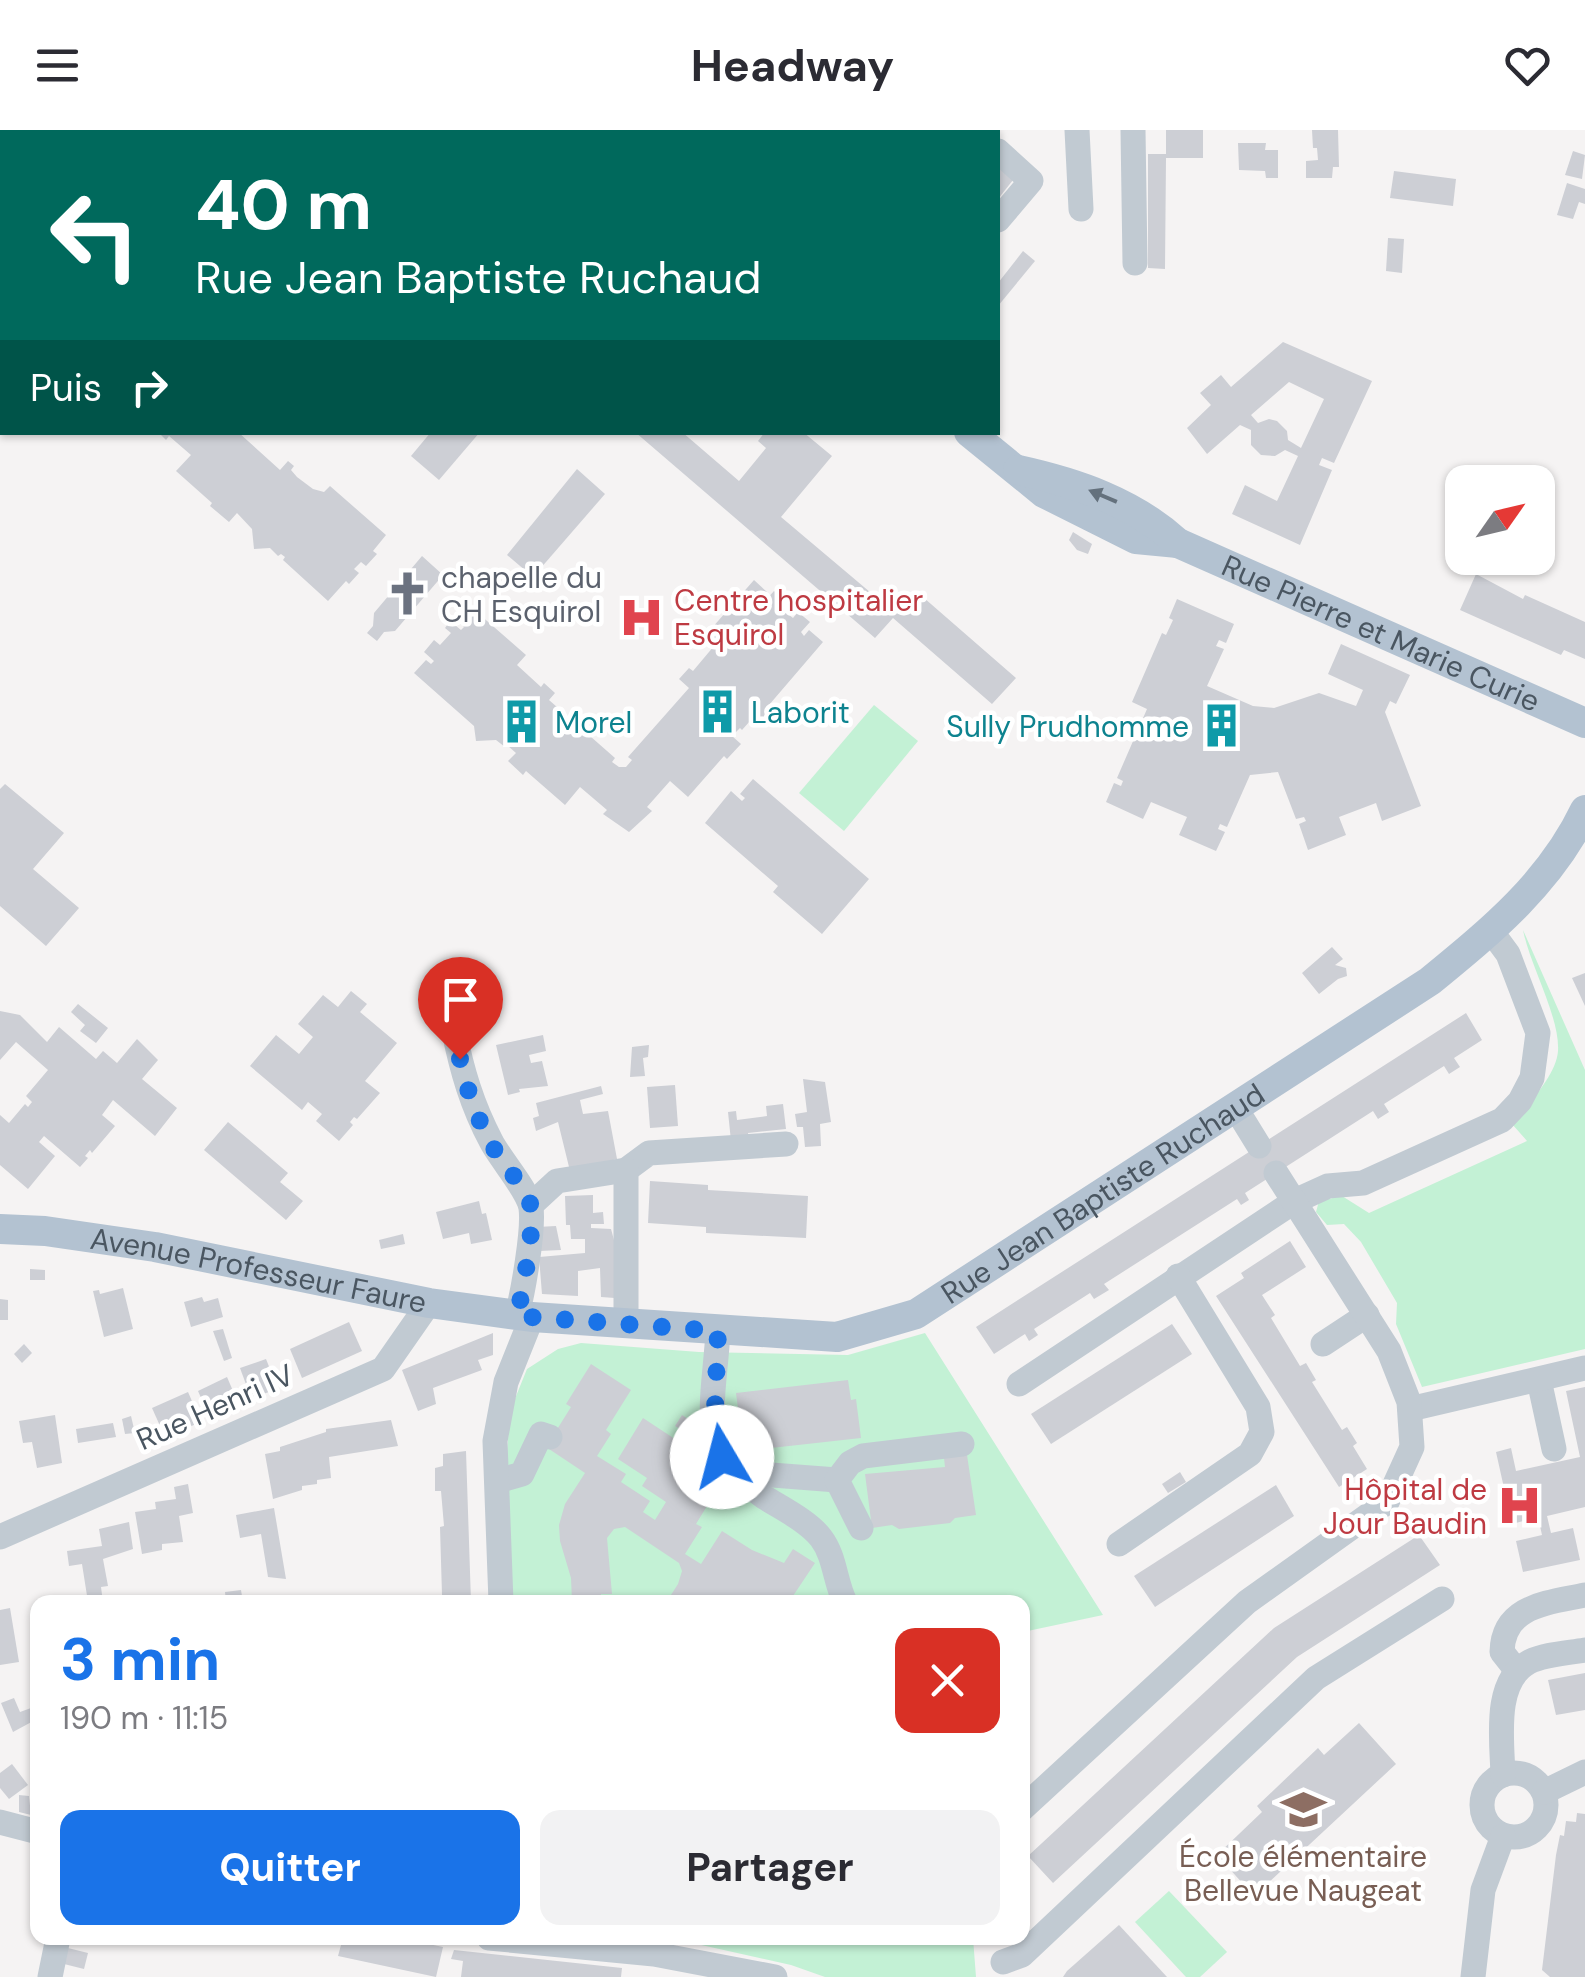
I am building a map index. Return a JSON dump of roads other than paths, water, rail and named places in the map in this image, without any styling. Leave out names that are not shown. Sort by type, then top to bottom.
[{"type":"main road","name":"Rue Pierre et Marie Curie","points":[[974,435],[1018,470],[1104,495],[1154,521],[1178,543],[1585,723]]},
{"type":"main road","name":"Rue Jean Baptiste Ruchaud","points":[[524,1316],[836,1338],[916,1314],[1430,981],[1491,931],[1535,888],[1574,833],[1585,810]]},
{"type":"main road","name":"Avenue Professeur Faure","points":[[0,1229],[45,1231],[155,1247],[429,1303],[524,1316]]},
{"type":"street","points":[[1077,130],[1081,209]]},
{"type":"street","points":[[1133,130],[1135,263]]},
{"type":"street","points":[[1000,153],[1031,180],[1000,218]]},
{"type":"street","points":[[1019,1384],[1295,1201],[1328,1186],[1363,1183],[1502,1120],[1520,1101],[1532,1078],[1538,1033],[1508,954],[1491,931]]},
{"type":"street","points":[[454,1031],[466,1087],[477,1115],[531,1205],[524,1316],[506,1382],[496,1441],[500,1595]]},
{"type":"street","points":[[1235,1107],[1259,1146]]},
{"type":"street","points":[[531,1205],[557,1181],[626,1170],[649,1153],[786,1144]]},
{"type":"street","points":[[626,1170],[626,1323]]},
{"type":"street","points":[[1030,1802],[1247,1602],[1387,1502],[1412,1448],[1410,1409],[1389,1352],[1276,1173]]},
{"type":"street","points":[[1120,1544],[1250,1454],[1262,1432],[1258,1407],[1178,1276]]},
{"type":"street","name":"Rue Henri IV","points":[[0,1538],[383,1369],[429,1303]]},
{"type":"street","points":[[1323,1344],[1367,1315]]},
{"type":"street","points":[[718,1331],[714,1436],[722,1457],[738,1478],[820,1536],[843,1595]]},
{"type":"street","points":[[1410,1409],[1585,1368]]},
{"type":"street","points":[[1539,1380],[1554,1449]]},
{"type":"street","points":[[496,1481],[522,1474],[540,1434],[550,1437]]},
{"type":"street","points":[[837,1480],[850,1463],[863,1456],[962,1444]]},
{"type":"street","points":[[738,1478],[760,1474],[837,1480]]},
{"type":"street","points":[[837,1480],[862,1528]]},
{"type":"street","points":[[1517,1672],[1502,1652],[1506,1627],[1528,1609],[1585,1596]]},
{"type":"street","points":[[1003,1959],[1022,1955],[1316,1678],[1442,1600]]},
{"type":"street","points":[[1503,1775],[1502,1730],[1507,1689],[1517,1672],[1536,1659],[1585,1650]]},
{"type":"street","points":[[1544,1792],[1585,1772]]},
{"type":"street","points":[[1522,1774],[1544,1792],[1545,1813],[1534,1831],[1514,1838],[1503,1836],[1486,1822],[1482,1800],[1493,1780],[1522,1774]]},
{"type":"street","points":[[0,1822],[30,1830]]},
{"type":"street","points":[[1474,1977],[1483,1890],[1503,1836]]},
{"type":"street","points":[[50,1977],[57,1945]]},
{"type":"street","points":[[561,1945],[654,1954],[776,1977]]},
{"type":"place","name":"chapelle du CH Esquirol","points":[[408,594]]},
{"type":"place","name":"Centre hospitalier Esquirol","points":[[641,617]]},
{"type":"place","name":"Laborit","points":[[718,712]]},
{"type":"place","name":"Morel","points":[[522,722]]},
{"type":"place","name":"Sully Prudhomme","points":[[1222,726]]},
{"type":"place","name":"Hôpital de Jour Baudin","points":[[1520,1506]]},
{"type":"place","name":"École élémentaire Bellevue Naugeat","points":[[1303,1809]]}]
